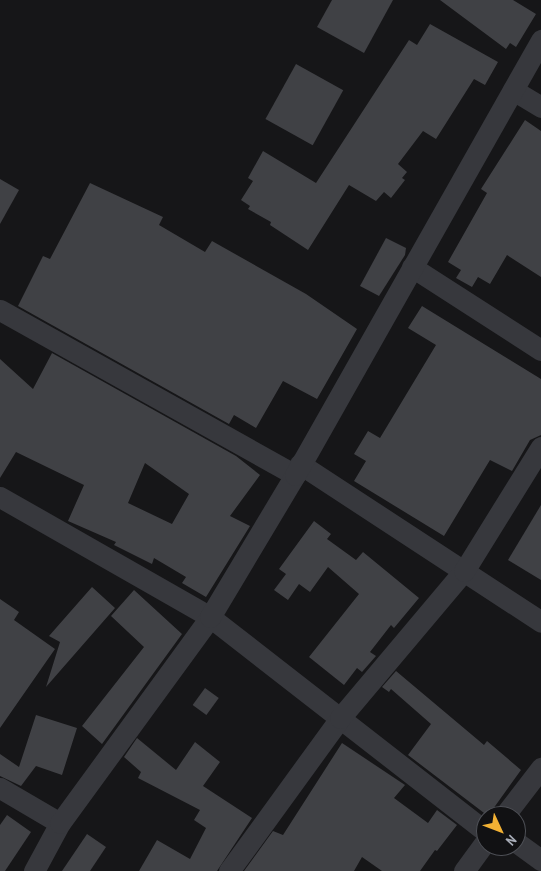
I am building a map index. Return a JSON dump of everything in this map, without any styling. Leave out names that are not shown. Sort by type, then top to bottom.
[{"type":"street","points":[[34,871],[60,824],[210,617],[298,470],[541,40]]},
{"type":"street","points":[[513,90],[541,108]]},
{"type":"street","points":[[412,267],[541,350]]},
{"type":"street","points":[[0,310],[298,470],[464,572],[541,622]]},
{"type":"street","points":[[229,871],[340,718],[464,572],[541,447]]},
{"type":"street","points":[[0,497],[210,617],[476,824]]},
{"type":"street","points":[[512,806],[541,768]]},
{"type":"street","points":[[0,788],[60,824]]},
{"type":"street","points":[[526,849],[541,860]]},
{"type":"street","points":[[464,871],[476,855]]},
{"type":"building","points":[[332,0],[393,0],[364,53],[317,27]]},
{"type":"building","points":[[440,0],[513,0],[536,14],[516,47],[510,43],[506,49]]},
{"type":"building","points":[[430,24],[498,62],[485,85],[474,79],[436,139],[423,131],[398,164],[407,172],[402,178],[405,180],[391,198],[384,192],[376,201],[349,185],[308,250],[270,225],[271,222],[248,209],[250,206],[241,200],[253,181],[248,178],[263,151],[316,183],[409,40],[417,45]]},
{"type":"building","points":[[296,64],[343,90],[313,145],[265,119]]},
{"type":"building","points":[[525,120],[541,131],[541,277],[507,255],[490,284],[478,277],[472,287],[456,278],[461,270],[448,262],[487,193],[481,189]]},
{"type":"building","points":[[0,179],[19,190],[0,224]]},
{"type":"building","points":[[90,183],[163,217],[159,225],[205,252],[212,241],[306,294],[357,329],[317,399],[283,381],[256,428],[234,415],[229,424],[18,306],[43,256],[50,259]]},
{"type":"building","points":[[386,238],[406,248],[405,255],[379,296],[360,286]]},
{"type":"building","points":[[422,306],[541,379],[541,435],[530,440],[512,471],[490,460],[444,536],[354,481],[366,461],[354,454],[368,431],[380,438],[436,345],[408,328]]},
{"type":"building","points":[[52,353],[236,456],[260,475],[230,516],[250,526],[206,597],[182,583],[186,577],[154,558],[152,564],[114,545],[116,542],[68,521],[84,485],[16,452],[0,478],[0,359],[33,389]],"holes":[[[145,463],[189,494],[172,524],[128,503]]]},
{"type":"building","points":[[541,505],[541,580],[508,560]]},
{"type":"building","points":[[314,521],[331,534],[327,539],[356,560],[363,552],[419,598],[394,628],[391,625],[370,652],[376,656],[362,672],[357,668],[344,685],[309,657],[359,594],[328,567],[310,592],[299,584],[288,600],[274,590],[286,574],[279,569]]},
{"type":"building","points":[[92,587],[115,608],[46,687],[60,642],[49,636]]},
{"type":"building","points":[[134,590],[182,634],[102,744],[82,726],[144,647],[111,616]]},
{"type":"building","points":[[0,599],[19,612],[14,620],[55,649],[0,728]]},
{"type":"building","points":[[396,671],[484,745],[487,741],[521,770],[495,806],[476,807],[408,755],[431,724],[391,689],[389,692],[382,687]]},
{"type":"building","points":[[205,688],[219,698],[206,715],[193,705]]},
{"type":"building","points":[[36,715],[77,728],[62,775],[36,766],[21,786],[0,776],[0,754],[19,767]]},
{"type":"building","points":[[137,738],[176,770],[195,742],[220,762],[203,786],[252,818],[217,871],[139,871],[157,840],[190,859],[206,828],[194,820],[200,810],[138,778],[141,772],[124,757]]},
{"type":"building","points":[[342,743],[405,785],[394,798],[428,823],[437,810],[457,825],[420,871],[382,871],[362,857],[354,871],[244,871],[273,831],[283,835]]},
{"type":"building","points":[[7,815],[31,832],[5,871],[0,871],[0,825]]},
{"type":"building","points":[[87,834],[106,847],[90,871],[62,871]]}]
